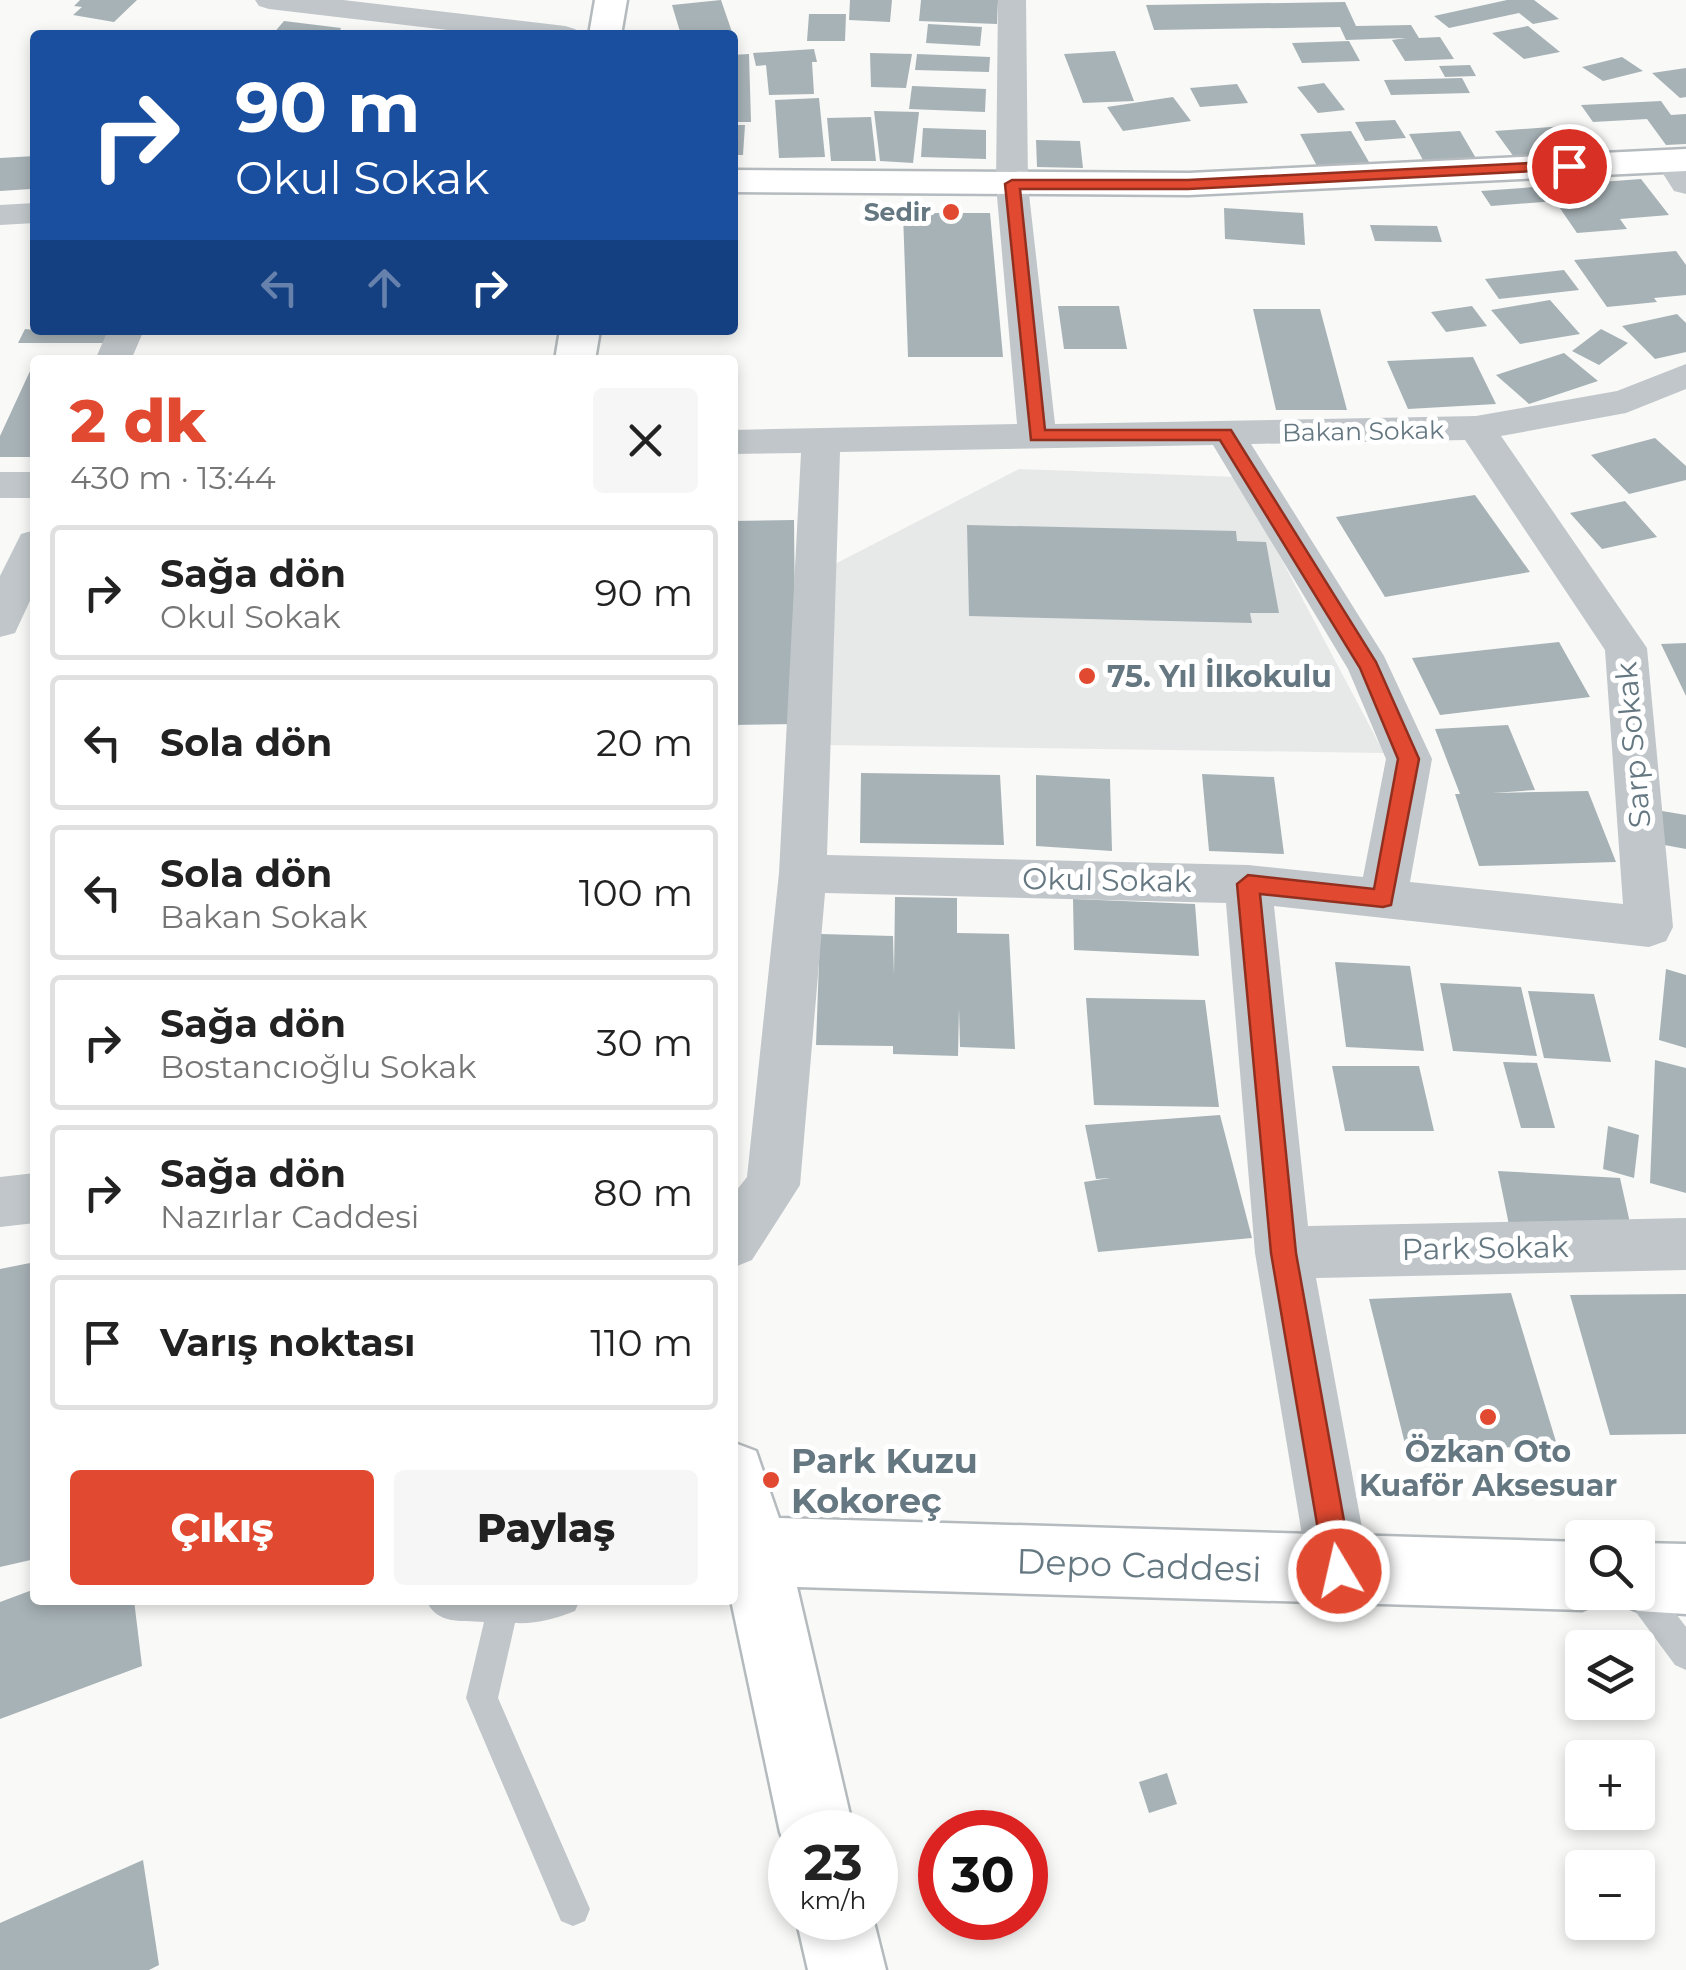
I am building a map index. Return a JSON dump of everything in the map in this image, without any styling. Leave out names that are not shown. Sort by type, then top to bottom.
[{"type":"main road","points":[[606,30],[611,0]]},
{"type":"main road","points":[[738,181],[1188,184],[1681,168]]},
{"type":"main road","points":[[738,1515],[744,1555],[810,1810]]},
{"type":"main road","name":"Depo Caddesi","points":[[744,1555],[1565,1576]]},
{"type":"main road","points":[[1655,1578],[1686,1578]]},
{"type":"main road","points":[[840,1940],[846,1970]]},
{"type":"street","points":[[251,28],[269,0],[524,30]]},
{"type":"street","points":[[1012,0],[1012,184],[1037,436]]},
{"type":"street","points":[[0,215],[30,213]]},
{"type":"street","name":"Bakan Sokak","points":[[738,442],[1476,428],[1626,401],[1686,376]]},
{"type":"street","name":"Sarp Sokak","points":[[1476,428],[1626,648],[1649,927]]},
{"type":"street","points":[[1225,434],[1370,667],[1409,759],[1383,898]]},
{"type":"street","points":[[738,1234],[774,1184],[803,873],[820,440]]},
{"type":"street","points":[[0,484],[30,485]]},
{"type":"street","points":[[0,622],[30,555]]},
{"type":"street","name":"Okul Sokak","points":[[803,873],[1248,884],[1649,927]]},
{"type":"street","points":[[1248,884],[1283,1253],[1339,1571]]},
{"type":"street","points":[[0,1202],[30,1199]]},
{"type":"street","name":"Park Sokak","points":[[1283,1253],[1686,1244]]},
{"type":"lane","points":[[474,1605],[545,1605]]},
{"type":"lane","points":[[503,1606],[482,1698],[574,1909]]},
{"type":"lane","points":[[1654,1610],[1686,1654]]},
{"type":"shaded area","name":"75. Yıl İlkokulu","points":[[1019,469],[1238,477],[1384,753],[827,745],[835,564]]},
{"type":"building","points":[[80,0],[137,0],[114,22],[73,15],[82,7],[74,6]]},
{"type":"building","points":[[721,0],[731,30],[680,30],[672,5]]},
{"type":"building","points":[[850,0],[892,0],[890,22],[849,20]]},
{"type":"building","points":[[921,0],[998,0],[997,24],[919,21]]},
{"type":"building","points":[[1507,0],[1534,0],[1559,19],[1533,24],[1519,13],[1449,28],[1434,16]]},
{"type":"building","points":[[1345,2],[1356,26],[1411,25],[1419,38],[1440,37],[1454,59],[1405,61],[1392,40],[1406,38],[1346,40],[1340,27],[1154,30],[1146,5]]},
{"type":"building","points":[[809,14],[846,14],[845,41],[807,41]]},
{"type":"building","points":[[284,21],[341,28],[340,30],[276,30]]},
{"type":"building","points":[[928,24],[982,27],[980,46],[926,43]]},
{"type":"building","points":[[1528,26],[1560,52],[1524,59],[1492,33]]},
{"type":"building","points":[[1349,41],[1360,61],[1302,63],[1292,43]]},
{"type":"building","points":[[814,49],[814,94],[769,95],[766,65],[756,66],[753,53]]},
{"type":"building","points":[[1115,51],[1134,101],[1083,103],[1064,54]]},
{"type":"building","points":[[870,53],[912,54],[906,88],[871,87]]},
{"type":"building","points":[[749,54],[751,122],[738,122],[738,55]]},
{"type":"building","points":[[917,54],[990,57],[989,72],[915,70]]},
{"type":"building","points":[[1622,57],[1643,71],[1603,81],[1582,67]]},
{"type":"building","points":[[1470,65],[1476,76],[1445,77],[1439,66]]},
{"type":"building","points":[[1686,68],[1686,97],[1680,98],[1652,73]]},
{"type":"building","points":[[1462,78],[1470,93],[1391,95],[1384,80]]},
{"type":"building","points":[[1324,83],[1345,110],[1318,113],[1297,87]]},
{"type":"building","points":[[1237,84],[1248,103],[1200,107],[1190,88]]},
{"type":"building","points":[[912,86],[986,89],[985,112],[909,109]]},
{"type":"building","points":[[1173,97],[1191,121],[1123,131],[1107,107]]},
{"type":"building","points":[[819,98],[825,157],[779,158],[775,100]]},
{"type":"building","points":[[1661,101],[1671,115],[1686,114],[1686,144],[1666,145],[1647,119],[1593,122],[1581,105]]},
{"type":"building","points":[[874,111],[919,112],[913,163],[880,161]]},
{"type":"building","points":[[871,117],[876,161],[831,161],[827,118]]},
{"type":"building","points":[[1395,120],[1406,138],[1365,141],[1355,122]]},
{"type":"building","points":[[738,125],[745,125],[743,155],[738,155]]},
{"type":"building","points":[[1564,126],[1584,152],[1514,157],[1495,131]]},
{"type":"building","points":[[923,128],[986,130],[986,159],[921,157]]},
{"type":"building","points":[[1351,131],[1369,162],[1317,166],[1300,134]]},
{"type":"building","points":[[1460,131],[1477,160],[1424,162],[1409,134]]},
{"type":"building","points":[[1036,140],[1080,141],[1083,168],[1037,167]]},
{"type":"building","points":[[30,156],[30,189],[0,191],[0,158]]},
{"type":"building","points":[[1641,179],[1669,215],[1620,219],[1627,229],[1577,233],[1555,201],[1491,206],[1481,191]]},
{"type":"building","points":[[1224,208],[1303,213],[1305,245],[1225,239]]},
{"type":"building","points":[[903,213],[990,213],[1003,357],[908,357]]},
{"type":"building","points":[[1370,225],[1437,226],[1442,242],[1375,241]]},
{"type":"building","points":[[1676,251],[1686,265],[1686,295],[1607,307],[1574,260]]},
{"type":"building","points":[[1564,270],[1579,290],[1499,299],[1485,279]]},
{"type":"building","points":[[1550,300],[1580,334],[1520,344],[1491,310]]},
{"type":"building","points":[[1058,306],[1119,306],[1127,349],[1064,349]]},
{"type":"building","points":[[1472,306],[1487,326],[1446,332],[1431,312]]},
{"type":"building","points":[[1253,309],[1320,309],[1347,410],[1276,410]]},
{"type":"building","points":[[1677,314],[1686,323],[1686,352],[1655,359],[1622,326]]},
{"type":"building","points":[[25,329],[30,330],[30,335],[119,335],[115,343],[18,343]]},
{"type":"building","points":[[1601,329],[1628,343],[1599,365],[1572,351]]},
{"type":"building","points":[[1564,353],[1598,381],[1529,404],[1496,375]]},
{"type":"building","points":[[1473,357],[1496,404],[1408,409],[1387,361]]},
{"type":"building","points":[[30,371],[30,457],[0,457],[0,436]]},
{"type":"building","points":[[1655,438],[1686,466],[1686,480],[1629,494],[1591,455]]},
{"type":"building","points":[[1475,495],[1530,572],[1385,597],[1336,517]]},
{"type":"building","points":[[1625,501],[1657,537],[1602,549],[1570,513]]},
{"type":"building","points":[[794,520],[796,724],[738,725],[738,521]]},
{"type":"building","name":"75. Yıl İlkokulu","points":[[967,525],[1236,531],[1237,541],[1266,542],[1279,613],[1250,613],[1252,623],[969,616]]},
{"type":"building","points":[[1559,642],[1590,697],[1440,715],[1412,658]]},
{"type":"building","points":[[1686,643],[1686,696],[1661,644]]},
{"type":"building","points":[[1508,725],[1535,790],[1492,793],[1588,791],[1616,862],[1479,866],[1455,794],[1460,794],[1435,729]]},
{"type":"building","points":[[861,773],[1000,775],[1004,845],[860,843]]},
{"type":"building","points":[[1202,774],[1274,777],[1284,854],[1209,851]]},
{"type":"building","points":[[1036,775],[1110,779],[1112,851],[1036,846]]},
{"type":"building","points":[[1656,810],[1686,815],[1686,849],[1659,844]]},
{"type":"building","points":[[895,897],[957,898],[957,933],[1009,934],[1015,1049],[960,1047],[959,1008],[958,1056],[893,1054],[893,1046],[816,1045],[820,934],[893,936],[894,975]]},
{"type":"building","points":[[1073,899],[1195,904],[1199,956],[1074,950]]},
{"type":"building","points":[[1335,962],[1410,966],[1424,1051],[1346,1047]]},
{"type":"building","points":[[1666,969],[1686,975],[1686,1048],[1659,1040]]},
{"type":"building","points":[[1440,983],[1521,987],[1537,1056],[1453,1051]]},
{"type":"building","points":[[1528,991],[1594,994],[1611,1062],[1544,1058]]},
{"type":"building","points":[[1086,998],[1205,1000],[1219,1107],[1094,1105]]},
{"type":"building","points":[[1655,1060],[1686,1068],[1686,1193],[1650,1183]]},
{"type":"building","points":[[1503,1062],[1537,1063],[1555,1128],[1521,1128]]},
{"type":"building","points":[[1332,1066],[1419,1066],[1434,1131],[1345,1131]]},
{"type":"building","points":[[1220,1115],[1252,1238],[1098,1252],[1084,1182],[1110,1178],[1096,1179],[1085,1125]]},
{"type":"building","points":[[1608,1126],[1639,1135],[1634,1178],[1603,1169]]},
{"type":"building","points":[[1498,1171],[1620,1178],[1632,1232],[1509,1225]]},
{"type":"building","points":[[30,1263],[30,1560],[0,1567],[0,1269]]},
{"type":"building","points":[[1511,1293],[1557,1445],[1407,1452],[1369,1299]]},
{"type":"building","points":[[1686,1294],[1686,1434],[1610,1435],[1570,1295]]},
{"type":"building","points":[[30,1591],[30,1605],[135,1605],[142,1666],[0,1719],[0,1602]]},
{"type":"building","points":[[1167,1773],[1177,1804],[1149,1813],[1139,1782]]},
{"type":"building","points":[[143,1860],[159,1965],[149,1970],[0,1970],[0,1923]]},
{"type":"place","name":"Sedir","points":[[951,212]]},
{"type":"place","name":"75. Yıl İlkokulu","points":[[1087,676]]},
{"type":"place","name":"Özkan Oto Kuaför Aksesuar","points":[[1488,1417]]},
{"type":"place","name":"Park Kuzu Kokoreç","points":[[771,1480]]},
{"type":"route","points":[[1339,1571],[1283,1253],[1248,884],[1383,898],[1409,759],[1370,667],[1225,434],[1037,436],[1012,184],[1188,184],[1569,166]]}]
